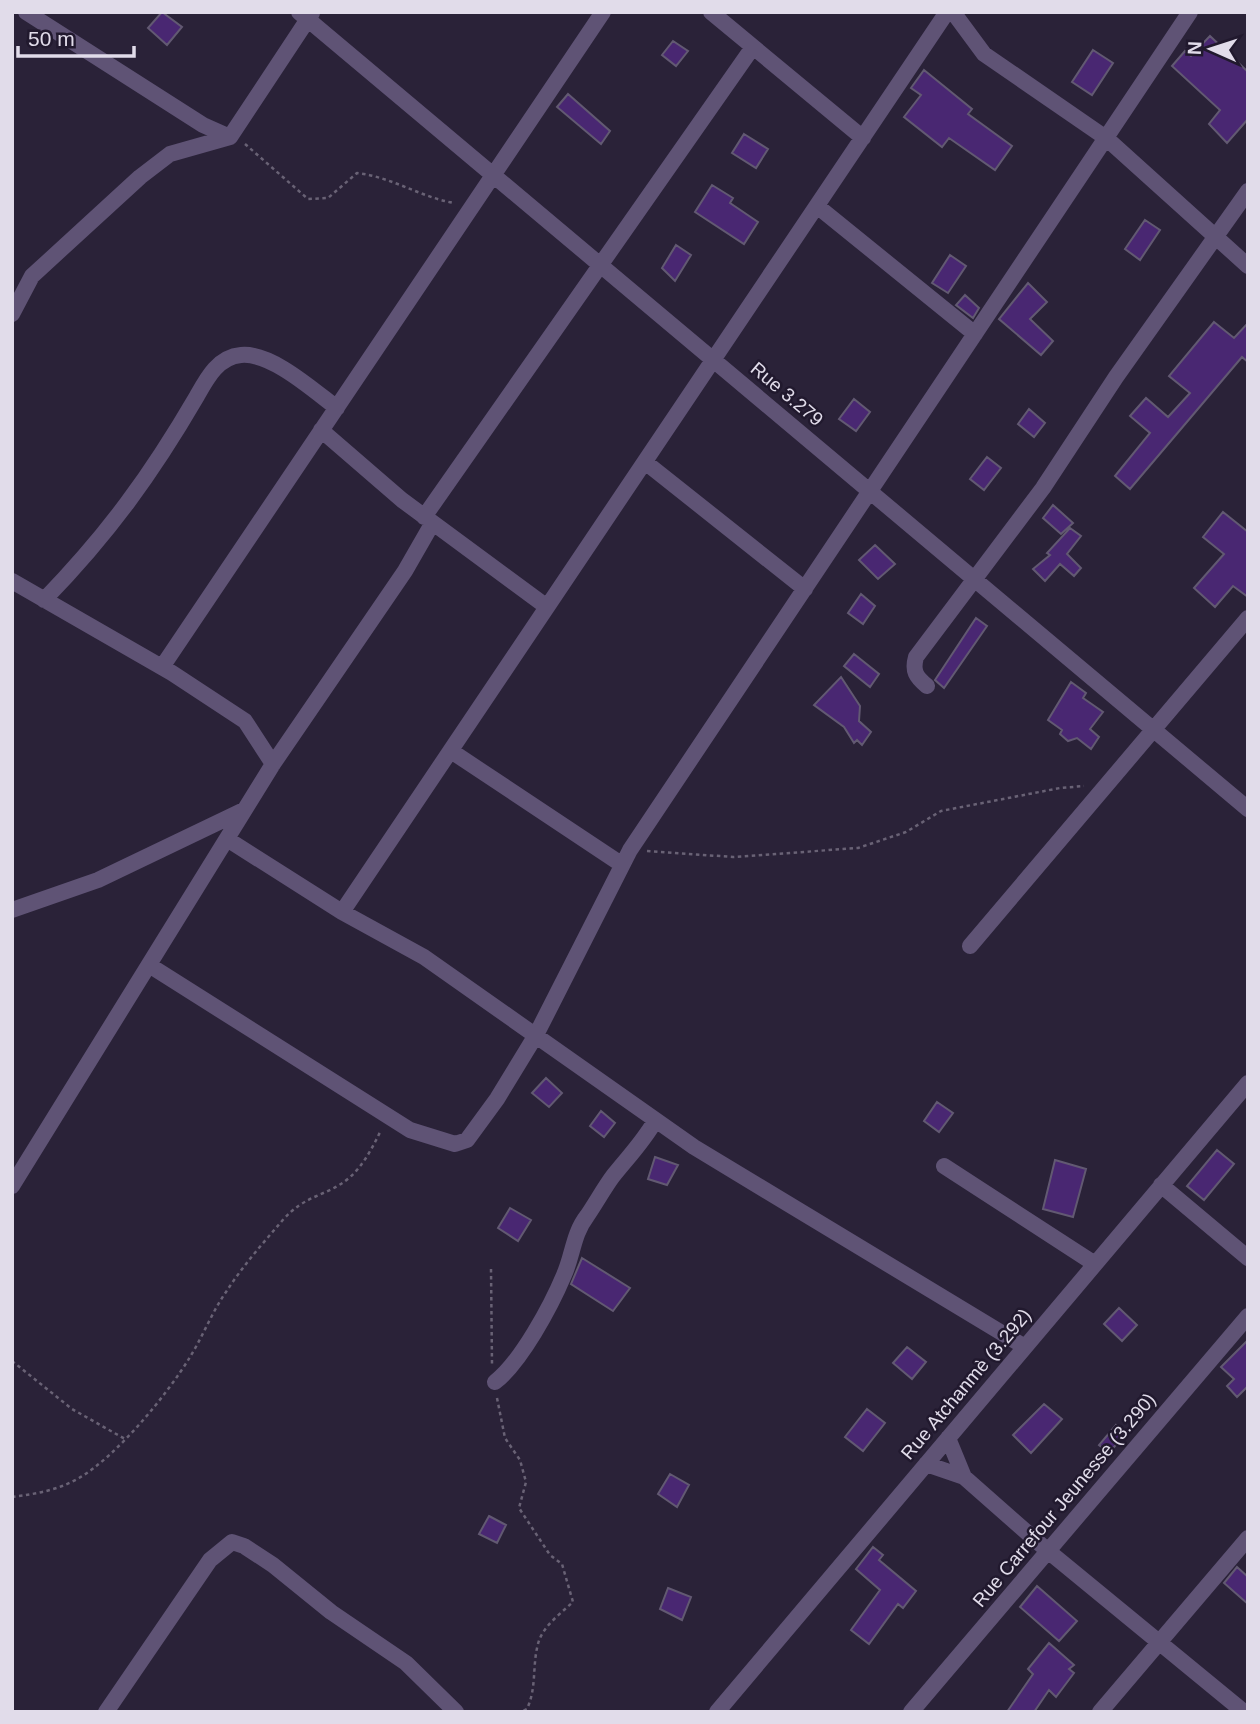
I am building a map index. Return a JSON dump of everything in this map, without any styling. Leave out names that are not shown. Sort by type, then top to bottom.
[{"type":"street","points":[[26,12],[203,125],[230,137]]},
{"type":"street","points":[[162,667],[603,12]]},
{"type":"street","points":[[712,12],[863,138]]},
{"type":"street","points":[[342,912],[947,12]]},
{"type":"street","points":[[953,12],[984,54],[1106,138],[1248,266]]},
{"type":"street","points":[[149,965],[388,1117],[432,1139],[455,1144],[467,1140],[497,1099],[536,1035],[621,864],[1190,12]]},
{"type":"street","points":[[12,314],[32,276],[140,177],[170,154],[230,137],[306,15]]},
{"type":"street","name":"Rue 3.279","points":[[306,15],[1248,809]]},
{"type":"street","points":[[12,1186],[273,764],[405,571],[428,520],[599,264],[753,47]]},
{"type":"street","points":[[927,686],[917,677],[913,667],[916,656],[1043,488],[1103,396],[1248,191]]},
{"type":"street","points":[[817,206],[975,334]]},
{"type":"street","points":[[44,600],[122,514],[156,467],[208,377],[220,363],[239,355],[269,360],[337,408]]},
{"type":"street","points":[[321,430],[428,520],[547,607]]},
{"type":"street","points":[[645,462],[805,589]]},
{"type":"street","points":[[12,581],[162,667],[245,721],[273,764]]},
{"type":"street","points":[[970,946],[1248,618]]},
{"type":"street","points":[[451,751],[621,864]]},
{"type":"street","points":[[12,910],[98,880],[244,810]]},
{"type":"street","points":[[227,839],[342,912],[424,957],[694,1147],[1025,1347]]},
{"type":"street","name":"Rue Atchanmè (3.292)","points":[[717,1712],[1248,1083]]},
{"type":"street","points":[[495,1382],[506,1374],[527,1345],[564,1275],[573,1241],[587,1215],[610,1179],[641,1147],[655,1121]]},
{"type":"street","points":[[944,1166],[1095,1264]]},
{"type":"street","points":[[1161,1185],[1248,1258]]},
{"type":"street","name":"Rue Carrefour Jeunesse (3.290)","points":[[912,1712],[1248,1317]]},
{"type":"street","points":[[948,1438],[964,1477]]},
{"type":"street","points":[[926,1464],[964,1477],[1048,1551],[1244,1712]]},
{"type":"street","points":[[1100,1712],[1248,1538]]},
{"type":"street","points":[[106,1712],[210,1560],[232,1542],[244,1546],[273,1565],[331,1612],[406,1663],[456,1712]]},
{"type":"path","points":[[230,137],[236,136],[308,199],[328,198],[357,173],[377,175],[429,198],[472,206]]},
{"type":"path","points":[[630,850],[733,857],[858,848],[906,832],[940,811],[1060,788],[1105,786]]},
{"type":"path","points":[[12,1497],[40,1493],[80,1477],[125,1438],[168,1390],[204,1334],[224,1294],[282,1221],[296,1206],[314,1194],[348,1179],[373,1148],[388,1117]]},
{"type":"path","points":[[491,1269],[490,1356],[505,1438],[520,1460],[526,1482],[519,1508],[550,1555],[562,1564],[573,1602],[548,1626],[538,1643],[535,1692],[527,1709],[521,1712]]},
{"type":"path","points":[[12,1361],[72,1409],[125,1438]]},
{"type":"building","points":[[162,12],[182,27],[167,45],[148,28]]},
{"type":"building","points":[[1210,36],[1248,72],[1248,119],[1227,143],[1209,124],[1220,110],[1172,66],[1185,51],[1191,56]]},
{"type":"building","points":[[673,41],[688,51],[676,66],[662,55]]},
{"type":"building","points":[[1093,50],[1113,63],[1092,95],[1072,82]]},
{"type":"building","points":[[924,70],[972,109],[968,114],[1012,146],[995,170],[949,138],[942,147],[904,117],[921,95],[911,88]]},
{"type":"building","points":[[568,94],[610,131],[601,144],[557,107]]},
{"type":"building","points":[[744,134],[768,149],[756,168],[732,153]]},
{"type":"building","points":[[712,185],[733,198],[730,203],[758,222],[744,244],[695,212]]},
{"type":"building","points":[[1145,220],[1160,230],[1140,260],[1125,249]]},
{"type":"building","points":[[676,245],[691,255],[675,281],[662,268]]},
{"type":"building","points":[[950,255],[966,266],[948,293],[932,283]]},
{"type":"building","points":[[1028,283],[1047,302],[1030,319],[1053,341],[1041,355],[999,319]]},
{"type":"building","points":[[965,295],[979,308],[973,318],[956,305]]},
{"type":"building","points":[[1214,322],[1234,338],[1248,323],[1248,362],[1242,357],[1130,489],[1115,476],[1150,433],[1130,416],[1146,398],[1168,417],[1190,393],[1169,376]]},
{"type":"building","points":[[854,399],[870,412],[856,431],[839,419]]},
{"type":"building","points":[[1029,409],[1045,423],[1034,437],[1018,424]]},
{"type":"building","points":[[987,457],[1001,468],[984,490],[970,479]]},
{"type":"building","points":[[1053,505],[1073,523],[1061,534],[1043,518]]},
{"type":"building","points":[[1223,512],[1248,532],[1248,597],[1233,586],[1215,607],[1194,588],[1224,554],[1203,537]]},
{"type":"building","points":[[1070,528],[1081,536],[1067,554],[1081,568],[1074,576],[1060,564],[1045,581],[1033,569],[1050,555],[1047,553]]},
{"type":"building","points":[[875,545],[895,564],[878,579],[859,560]]},
{"type":"building","points":[[861,594],[875,606],[863,624],[848,613]]},
{"type":"building","points":[[976,618],[987,626],[944,688],[935,680]]},
{"type":"building","points":[[854,654],[879,674],[870,687],[844,666]]},
{"type":"building","points":[[841,677],[860,706],[859,721],[871,732],[862,745],[857,740],[854,743],[844,727],[814,705]]},
{"type":"building","points":[[1071,682],[1086,693],[1083,698],[1103,712],[1090,729],[1099,737],[1091,749],[1077,738],[1068,741],[1060,734],[1062,730],[1048,720]]},
{"type":"building","points":[[546,1078],[562,1093],[549,1107],[532,1093]]},
{"type":"building","points":[[937,1102],[953,1113],[939,1132],[924,1121]]},
{"type":"building","points":[[601,1111],[615,1123],[604,1137],[590,1126]]},
{"type":"building","points":[[1217,1150],[1234,1164],[1204,1200],[1187,1186]]},
{"type":"building","points":[[655,1157],[678,1165],[667,1185],[648,1179]]},
{"type":"building","points":[[1055,1160],[1086,1169],[1073,1217],[1043,1209]]},
{"type":"building","points":[[510,1208],[531,1220],[518,1241],[498,1228]]},
{"type":"building","points":[[582,1258],[630,1288],[613,1311],[571,1284]]},
{"type":"building","points":[[1119,1308],[1137,1325],[1122,1341],[1104,1324]]},
{"type":"building","points":[[1248,1340],[1248,1386],[1237,1397],[1227,1386],[1234,1379],[1221,1367]]},
{"type":"building","points":[[907,1347],[926,1362],[912,1379],[893,1363]]},
{"type":"building","points":[[1044,1404],[1062,1419],[1031,1453],[1013,1435]]},
{"type":"building","points":[[867,1409],[885,1423],[863,1451],[845,1437]]},
{"type":"building","points":[[1116,1425],[1126,1433],[1109,1453],[1099,1445]]},
{"type":"building","points":[[670,1474],[689,1485],[677,1507],[658,1494]]},
{"type":"building","points":[[489,1516],[506,1525],[497,1543],[479,1534]]},
{"type":"building","points":[[873,1547],[883,1555],[879,1560],[916,1591],[903,1608],[898,1604],[869,1644],[851,1630],[880,1590],[856,1569]]},
{"type":"building","points":[[1237,1567],[1248,1577],[1248,1604],[1224,1583]]},
{"type":"building","points":[[1037,1586],[1077,1621],[1059,1641],[1020,1607]]},
{"type":"building","points":[[668,1588],[691,1597],[682,1620],[660,1609]]},
{"type":"building","points":[[1049,1643],[1074,1665],[1069,1669],[1074,1673],[1056,1697],[1049,1690],[1034,1712],[1007,1712],[1033,1674],[1028,1669]]}]
